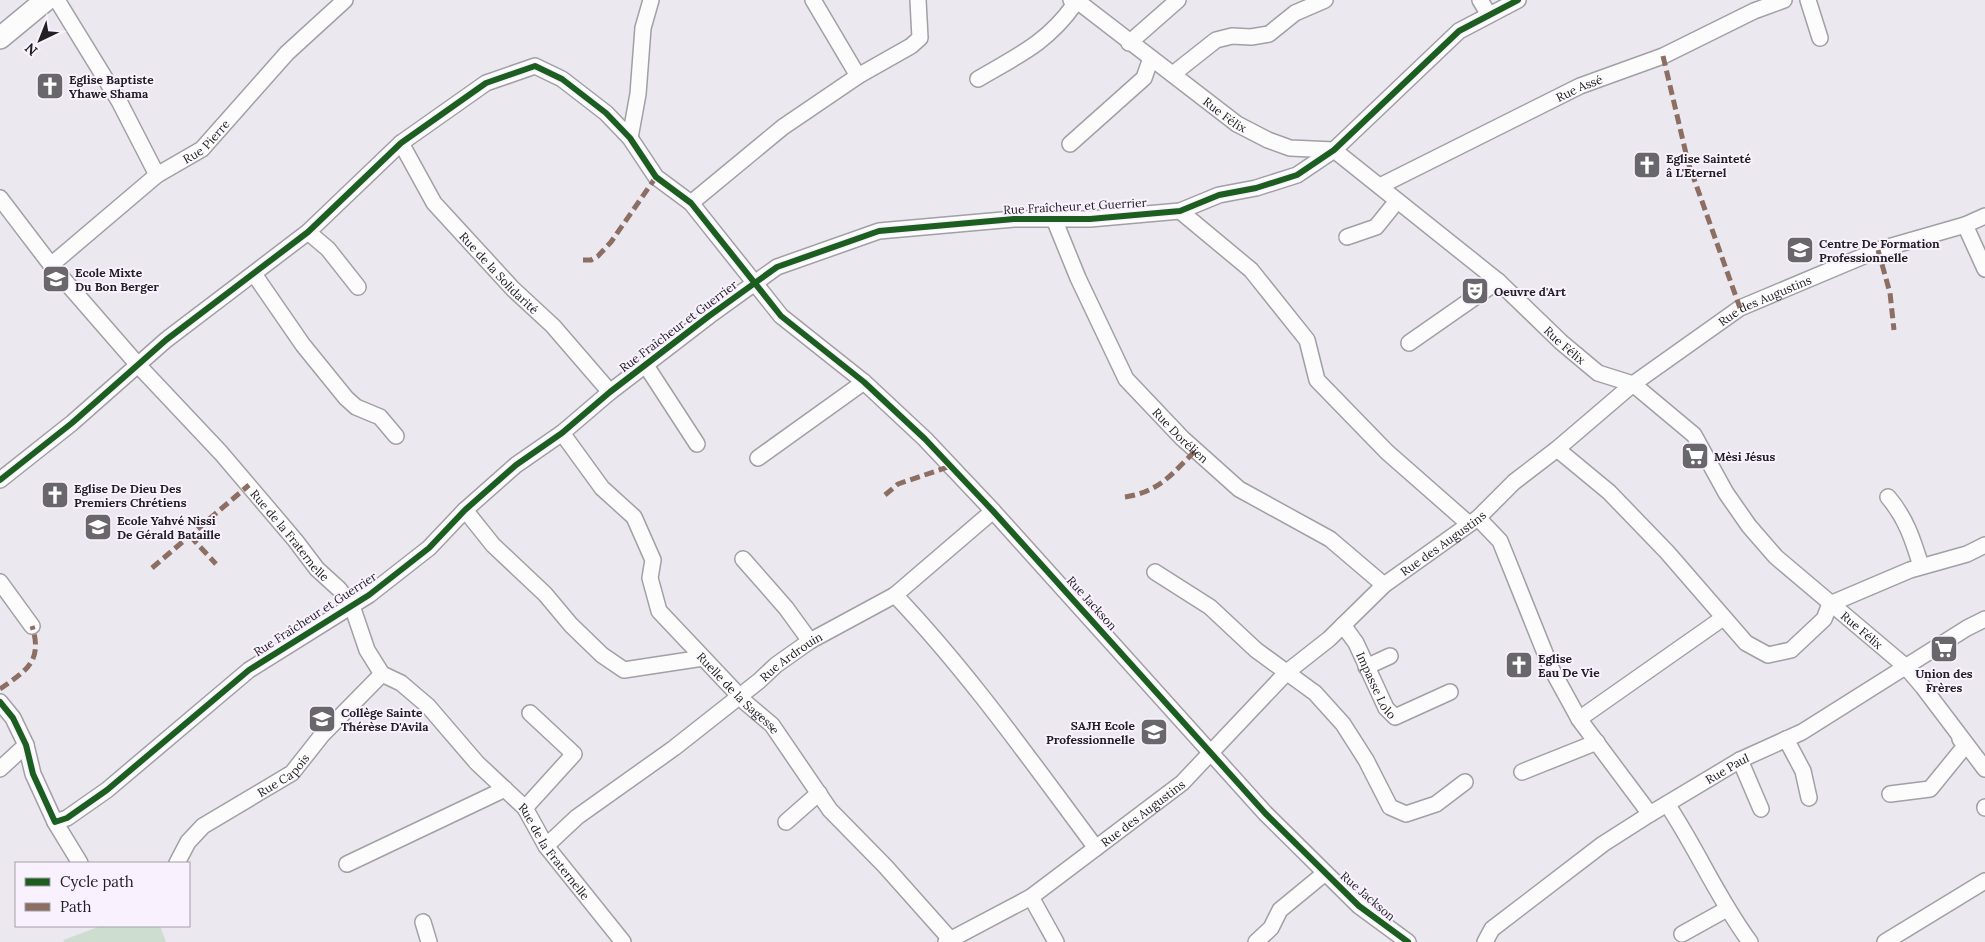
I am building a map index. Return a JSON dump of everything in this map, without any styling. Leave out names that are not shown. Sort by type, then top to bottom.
[{"type":"street","points":[[0,38],[46,0]]},
{"type":"street","points":[[57,0],[119,101],[157,175]]},
{"type":"street","name":"Rue Pierre","points":[[50,265],[157,175],[202,149],[287,53],[345,0]]},
{"type":"street","points":[[630,138],[638,94],[643,28],[651,0]]},
{"type":"street","points":[[813,0],[858,76]]},
{"type":"street","points":[[691,203],[783,127],[858,76],[911,46],[920,38],[918,0]]},
{"type":"street","points":[[978,79],[1032,48],[1059,26],[1074,5],[1071,0]]},
{"type":"street","name":"Rue Félix","points":[[1076,0],[1237,124],[1268,140],[1290,148],[1334,150],[1498,282],[1561,342],[1598,373],[1633,384],[1694,435],[1726,493],[1749,526],[1776,557],[1905,666],[1923,686],[1985,769]]},
{"type":"street","points":[[1129,42],[1178,0]]},
{"type":"street","points":[[1173,74],[1216,40],[1232,36],[1269,34],[1295,13],[1325,0]]},
{"type":"street","points":[[1480,0],[1489,15]]},
{"type":"street","name":"Rue Fraîcheur et Guerrier","points":[[56,822],[67,818],[107,790],[249,670],[369,596],[429,548],[465,510],[516,465],[562,433],[645,364],[777,267],[879,231],[1014,219],[1090,219],[1180,211],[1219,195],[1256,188],[1298,176],[1334,150],[1459,31],[1518,0]]},
{"type":"street","name":"Rue Assé","points":[[1380,186],[1580,86],[1663,56],[1754,11],[1784,0]]},
{"type":"street","points":[[1808,0],[1820,38]]},
{"type":"street","points":[[1070,144],[1144,78],[1151,58]]},
{"type":"street","name":"Rue Jackson","points":[[0,480],[72,423],[166,340],[308,232],[402,142],[486,83],[535,66],[562,79],[606,113],[630,138],[656,177],[691,203],[756,282],[781,316],[864,382],[925,439],[993,511],[1266,813],[1359,906],[1408,942]]},
{"type":"street","name":"Rue de la Solidarité","points":[[402,142],[434,203],[514,289],[553,326],[610,392]]},
{"type":"street","name":"Rue de la Fraternelle","points":[[0,198],[50,265],[138,365],[221,453],[295,540],[317,569],[338,589],[352,606],[367,650],[382,674],[401,683],[428,706],[477,763],[525,808],[546,846],[624,942]]},
{"type":"street","points":[[1347,237],[1376,227],[1397,201]]},
{"type":"street","points":[[1180,211],[1251,270],[1307,340],[1317,380],[1387,452],[1500,542],[1551,668],[1579,719],[1650,814]]},
{"type":"street","name":"Rue des Augustins","points":[[948,941],[1030,897],[1182,783],[1287,672],[1323,644],[1384,585],[1473,521],[1514,482],[1633,384],[1740,308],[1878,250],[1965,225],[1985,216]]},
{"type":"street","name":"Rue Dorélien","points":[[1054,219],[1078,278],[1126,379],[1182,438],[1238,489],[1330,540],[1384,585]]},
{"type":"street","points":[[1965,225],[1985,269]]},
{"type":"street","points":[[308,232],[328,249],[358,287]]},
{"type":"street","points":[[254,274],[303,345],[346,398],[356,407],[380,416],[396,436]]},
{"type":"street","points":[[1409,343],[1498,282]]},
{"type":"street","points":[[645,364],[697,444]]},
{"type":"street","points":[[758,458],[864,382]]},
{"type":"street","name":"Ruelle de la Sagesse","points":[[562,433],[602,488],[634,517],[653,560],[650,578],[659,611],[739,696],[772,725],[830,810],[885,866],[948,941]]},
{"type":"street","points":[[1556,449],[1608,492],[1667,552],[1746,643],[1768,655],[1792,650],[1824,619],[1830,604],[1921,566],[1967,554],[1985,545]]},
{"type":"street","points":[[1888,497],[1899,510],[1911,531],[1921,566]]},
{"type":"street","points":[[465,510],[493,545],[545,594],[571,625],[602,655],[624,670],[703,658]]},
{"type":"street","name":"Rue Ardrouin","points":[[546,846],[577,817],[674,748],[759,682],[776,665],[810,641],[895,595],[993,511]]},
{"type":"street","points":[[743,559],[786,608],[810,641]]},
{"type":"street","points":[[1155,572],[1210,607],[1256,650],[1314,693],[1343,724],[1366,760],[1390,807],[1406,814],[1436,804],[1465,782]]},
{"type":"street","points":[[0,582],[32,626]]},
{"type":"street","points":[[895,595],[939,642],[978,689],[1096,848]]},
{"type":"street","points":[[1579,719],[1723,618]]},
{"type":"street","name":"Rue Paul","points":[[1485,942],[1492,929],[1603,844],[1740,760],[1786,739],[1838,710],[1905,666],[1985,619]]},
{"type":"street","name":"Impasse Lolo","points":[[1343,625],[1356,643],[1386,708],[1395,717],[1450,692]]},
{"type":"street","points":[[1366,667],[1390,656]]},
{"type":"street","name":"Rue Capois","points":[[178,862],[188,842],[203,826],[292,773],[322,735],[382,674]]},
{"type":"street","points":[[0,702],[13,718],[26,745],[34,774],[56,822],[79,862]]},
{"type":"street","points":[[525,808],[574,754],[530,713]]},
{"type":"street","points":[[1890,794],[1930,789],[1965,746],[1960,738]]},
{"type":"street","points":[[1786,739],[1803,771],[1809,798]]},
{"type":"street","points":[[1522,772],[1596,742]]},
{"type":"street","points":[[0,769],[26,745]]},
{"type":"street","points":[[1740,760],[1761,809]]},
{"type":"street","points":[[348,864],[505,789]]},
{"type":"street","points":[[786,822],[819,793]]},
{"type":"street","points":[[1668,804],[1690,838],[1727,910],[1750,942]]},
{"type":"street","points":[[1256,942],[1271,928],[1280,910],[1325,873]]},
{"type":"street","points":[[1885,942],[1985,881]]},
{"type":"street","points":[[1030,897],[1056,942]]},
{"type":"street","points":[[1682,934],[1727,910]]},
{"type":"street","points":[[423,922],[429,942]]},
{"type":"green space","points":[[98,927],[160,927],[166,942],[64,942],[63,940]]},
{"type":"marked path","points":[[1663,56],[1688,162],[1740,308]]},
{"type":"marked path","points":[[583,260],[591,260],[598,256],[611,242],[656,177]]},
{"type":"marked path","points":[[1878,250],[1890,293],[1894,330]]},
{"type":"marked path","points":[[1125,497],[1147,491],[1164,481],[1196,450]]},
{"type":"marked path","points":[[885,495],[898,484],[951,466]]},
{"type":"marked path","points":[[152,568],[249,485]]},
{"type":"marked path","points":[[190,536],[216,564]]},
{"type":"marked path","points":[[0,689],[18,676],[30,664],[35,648],[32,626]]},
{"type":"cycle path","points":[[0,702],[13,718],[26,745],[33,774],[55,822],[67,818],[107,790],[249,670],[369,595],[429,548],[465,510],[516,465],[562,433],[610,392],[709,316],[777,267],[879,231],[1014,219],[1090,219],[1180,211],[1219,195],[1256,188],[1297,175],[1334,150],[1459,31],[1518,0]]},
{"type":"cycle path","points":[[0,480],[72,423],[166,340],[308,232],[401,143],[486,83],[535,66],[562,79],[606,113],[630,138],[656,177],[691,203],[781,316],[864,382],[925,439],[993,511],[1265,813],[1359,906],[1408,942]]},
{"type":"place","name":"Eglise Baptiste Yhawe Shama","points":[[50,86]]},
{"type":"place","name":"Eglise Sainteté â L'Eternel","points":[[1647,165]]},
{"type":"place","name":"Centre De Formation Professionnelle","points":[[1800,250]]},
{"type":"place","name":"Ecole Mixte Du Bon Berger","points":[[56,279]]},
{"type":"place","name":"Oeuvre d'Art","points":[[1475,291]]},
{"type":"place","name":"Mèsi Jésus","points":[[1695,456]]},
{"type":"place","name":"Eglise De Dieu Des Premiers Chrétiens","points":[[55,495]]},
{"type":"place","name":"Ecole Yahvé Nissi De Gérald Bataille","points":[[98,527]]},
{"type":"place","name":"Union des Frères","points":[[1944,649]]},
{"type":"place","name":"Eglise Eau De Vie","points":[[1519,665]]},
{"type":"place","name":"Collège Sainte Thérèse D'Avila","points":[[322,719]]},
{"type":"place","name":"SAJH Ecole Professionnelle","points":[[1154,732]]}]
